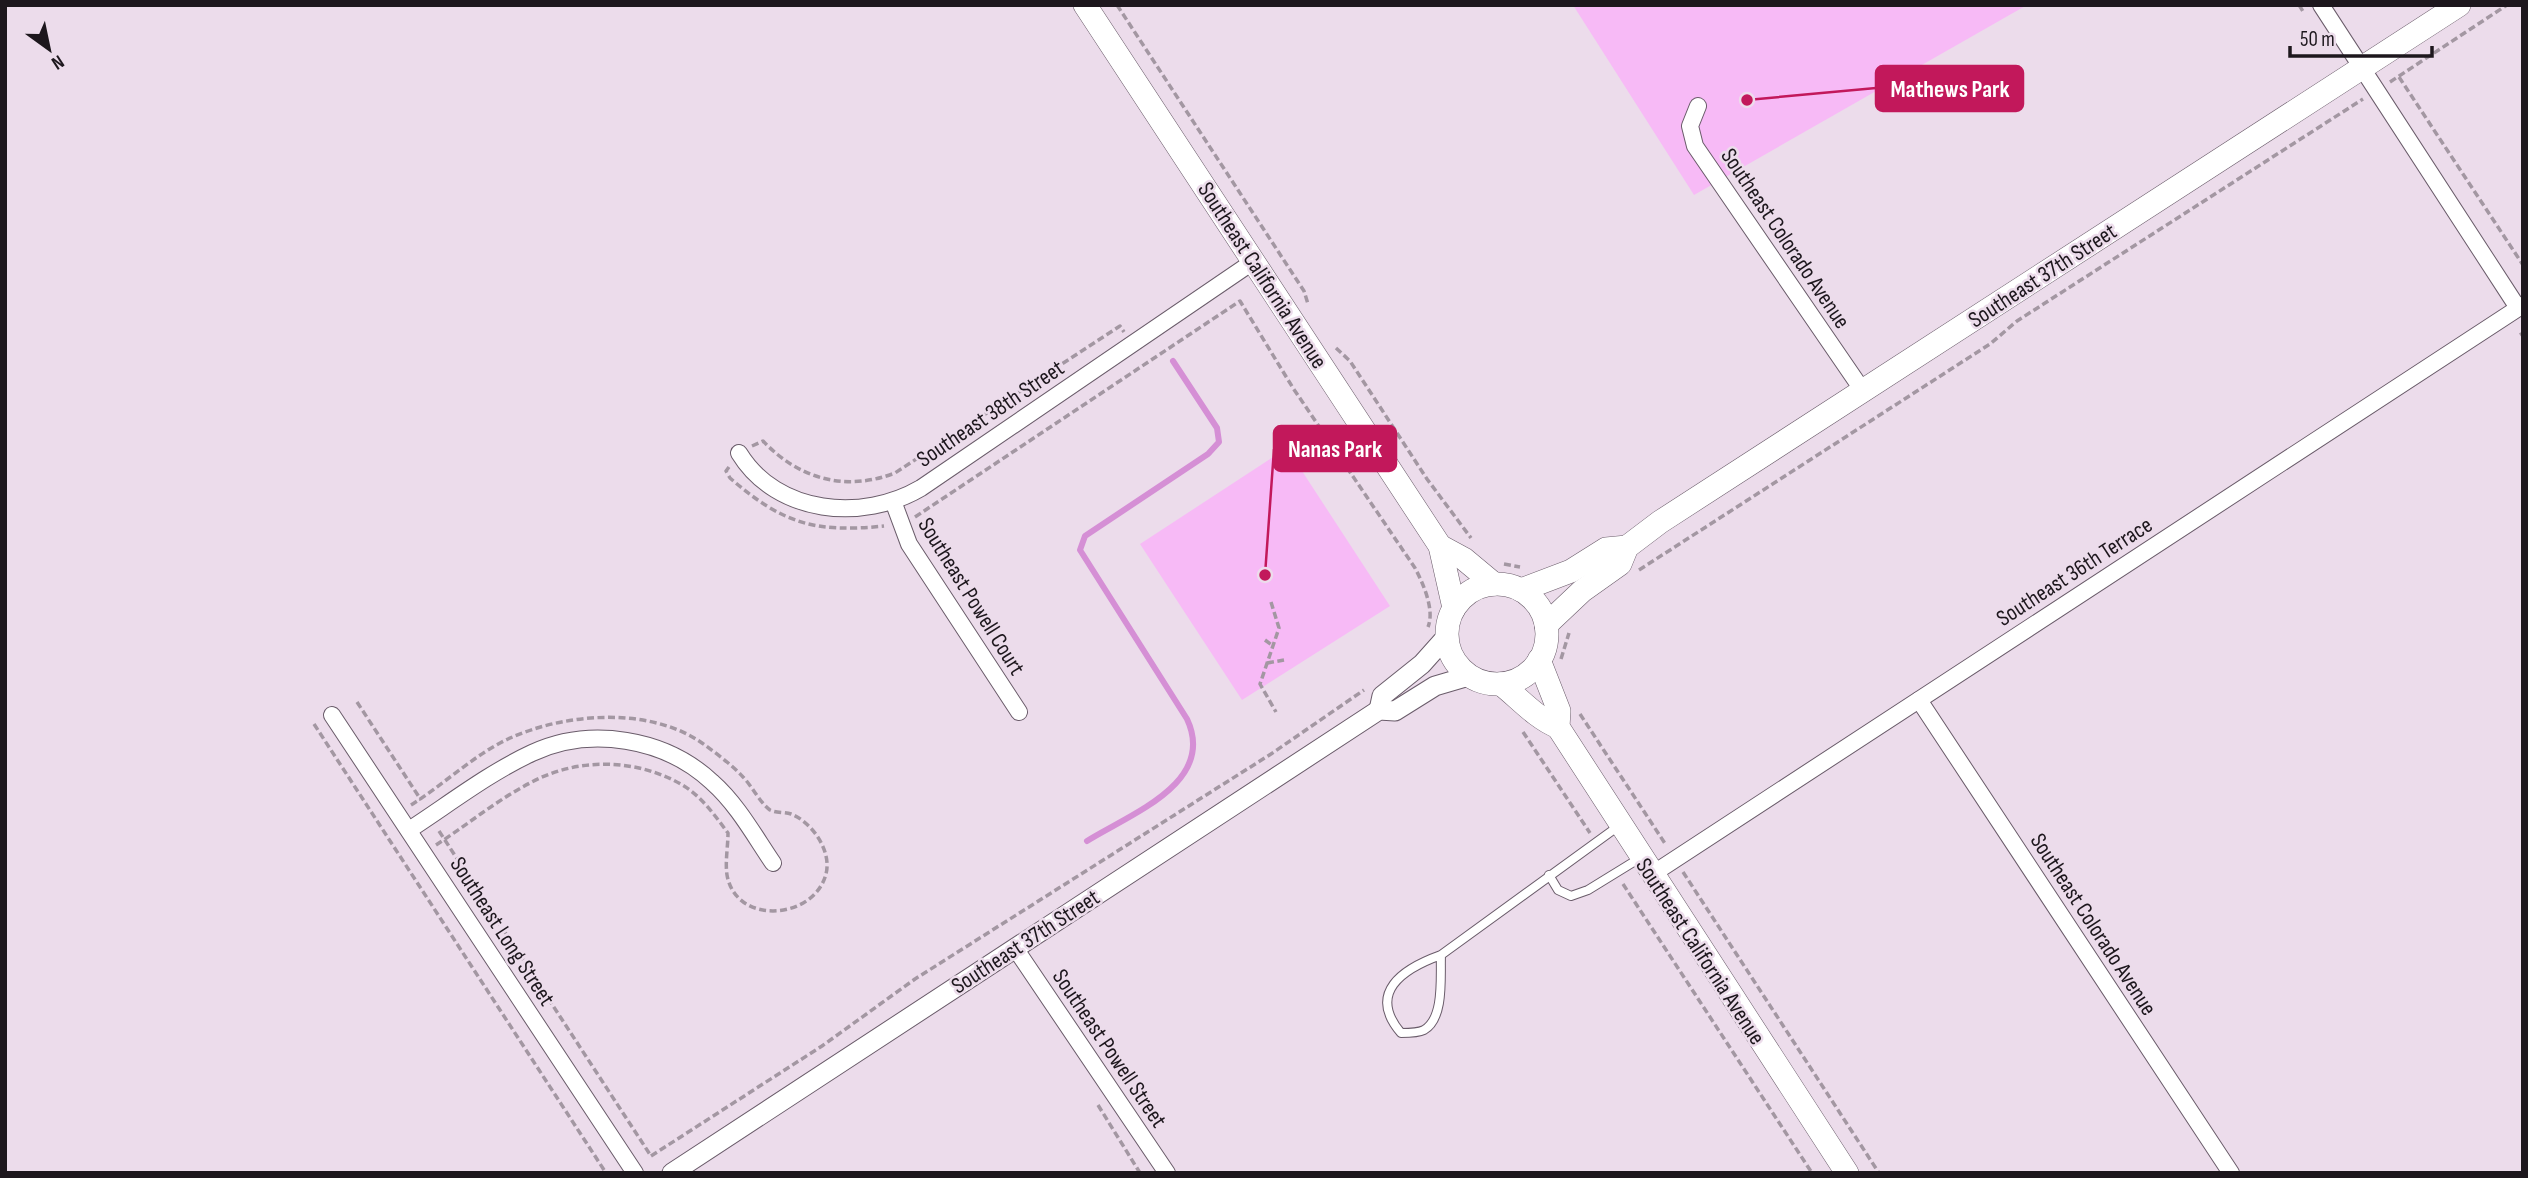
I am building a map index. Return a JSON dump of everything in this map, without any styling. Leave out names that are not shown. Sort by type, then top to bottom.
[{"type":"main road","name":"Southeast California Avenue","points":[[1085,5],[1440,546],[1454,608]]},
{"type":"main road","name":"Southeast 37th Street","points":[[1546,625],[1582,591],[1620,564],[1627,547],[1660,522],[2459,5]]},
{"type":"main road","name":"Southeast California Avenue","points":[[1440,546],[1464,559],[1475,572],[1494,584]]},
{"type":"main road","name":"Southeast 37th Street","points":[[1521,590],[1571,571],[1606,549],[1627,547]]},
{"type":"main road","points":[[1494,584],[1521,590],[1537,605],[1546,625],[1544,649],[1550,665],[1502,684],[1469,676],[1435,637],[1454,608],[1471,592],[1494,584]]},
{"type":"main road","name":"Southeast California Avenue","points":[[1550,665],[1559,711],[1558,727]]},
{"type":"main road","name":"Southeast California Avenue","points":[[1502,684],[1541,720],[1558,727],[1646,867],[1847,1173]]},
{"type":"street","points":[[2321,5],[2521,306]]},
{"type":"street","name":"Southeast Colorado Avenue","points":[[1698,106],[1690,126],[1695,146],[1863,391]]},
{"type":"street","name":"Southeast 38th Street","points":[[739,453],[753,471],[770,485],[808,504],[851,509],[893,501],[921,488],[1254,261]]},
{"type":"street","name":"Southeast 36th Terrace","points":[[1646,867],[1675,860],[2521,306]]},
{"type":"street","name":"Southeast Powell Court","points":[[893,501],[899,524],[909,544],[1019,712]]},
{"type":"street","name":"Southeast 37th Street","points":[[1379,710],[1382,696],[1422,664],[1435,637]]},
{"type":"street","name":"Southeast 37th Street","points":[[672,1173],[1379,710],[1395,711],[1435,685],[1469,676]]},
{"type":"street","name":"Southeast Colorado Avenue","points":[[1919,700],[2231,1173]]},
{"type":"street","name":"Southeast Long Street","points":[[332,715],[634,1171]]},
{"type":"street","points":[[409,830],[533,753],[584,740],[615,739],[662,751],[684,761],[711,781],[733,803],[773,863]]},
{"type":"street","name":"Southeast Powell Street","points":[[1015,948],[1167,1173]]},
{"type":"lane","points":[[1441,955],[1439,997],[1433,1022],[1422,1031],[1401,1033],[1388,1018],[1385,1006],[1392,984],[1424,961],[1441,955],[1620,825]]},
{"type":"lane","points":[[1549,875],[1558,890],[1571,896],[1588,890],[1616,873],[1646,867]]},
{"type":"path","points":[[1116,5],[1304,291],[1310,312]]},
{"type":"path","points":[[2393,80],[2507,5]]},
{"type":"path","points":[[2398,77],[2523,265]]},
{"type":"path","points":[[1638,571],[1990,344],[2017,321],[2366,97]]},
{"type":"path","points":[[1132,344],[1120,326],[913,462],[878,480],[845,483],[807,474],[777,456],[762,441],[739,453],[726,471],[730,478],[777,514],[833,530],[899,524],[926,513],[1240,301],[1293,388],[1422,580],[1435,637]]},
{"type":"path","points":[[1330,342],[1350,360],[1427,479],[1477,546]]},
{"type":"path","points":[[1271,602],[1279,622],[1259,684],[1276,712]]},
{"type":"path","points":[[1550,665],[1562,650],[1575,623]]},
{"type":"path","points":[[1265,640],[1273,646]]},
{"type":"path","points":[[1267,663],[1284,660]]},
{"type":"path","points":[[634,1171],[651,1156],[822,1046],[915,979],[1271,754],[1371,685]]},
{"type":"path","points":[[358,702],[651,1156]]},
{"type":"path","points":[[1573,705],[1879,1173]]},
{"type":"path","points":[[380,825],[507,739],[554,723],[608,718],[656,723],[699,741],[741,774],[771,810],[791,814],[809,825],[823,846],[827,873],[818,888],[794,909],[779,913],[747,904],[727,876],[729,832],[711,811],[684,786],[629,765],[599,764],[557,770],[505,798],[405,863]]},
{"type":"path","points":[[314,724],[606,1173]]},
{"type":"path","points":[[1522,729],[1595,842]]},
{"type":"path","points":[[1616,873],[1812,1173]]},
{"type":"shaded area","points":[[1573,5],[2027,5],[1694,195]]},
{"type":"shaded area","points":[[1287,448],[1390,606],[1242,700],[1140,544]]},
{"type":"waterway","points":[[1087,841],[1164,794],[1180,779],[1190,761],[1193,742],[1187,719],[1080,550],[1085,536],[1208,454],[1219,442],[1217,428],[1173,361]]},
{"type":"place","name":"Mathews Park","points":[[1747,100]]},
{"type":"place","name":"Nanas Park","points":[[1265,575]]}]
